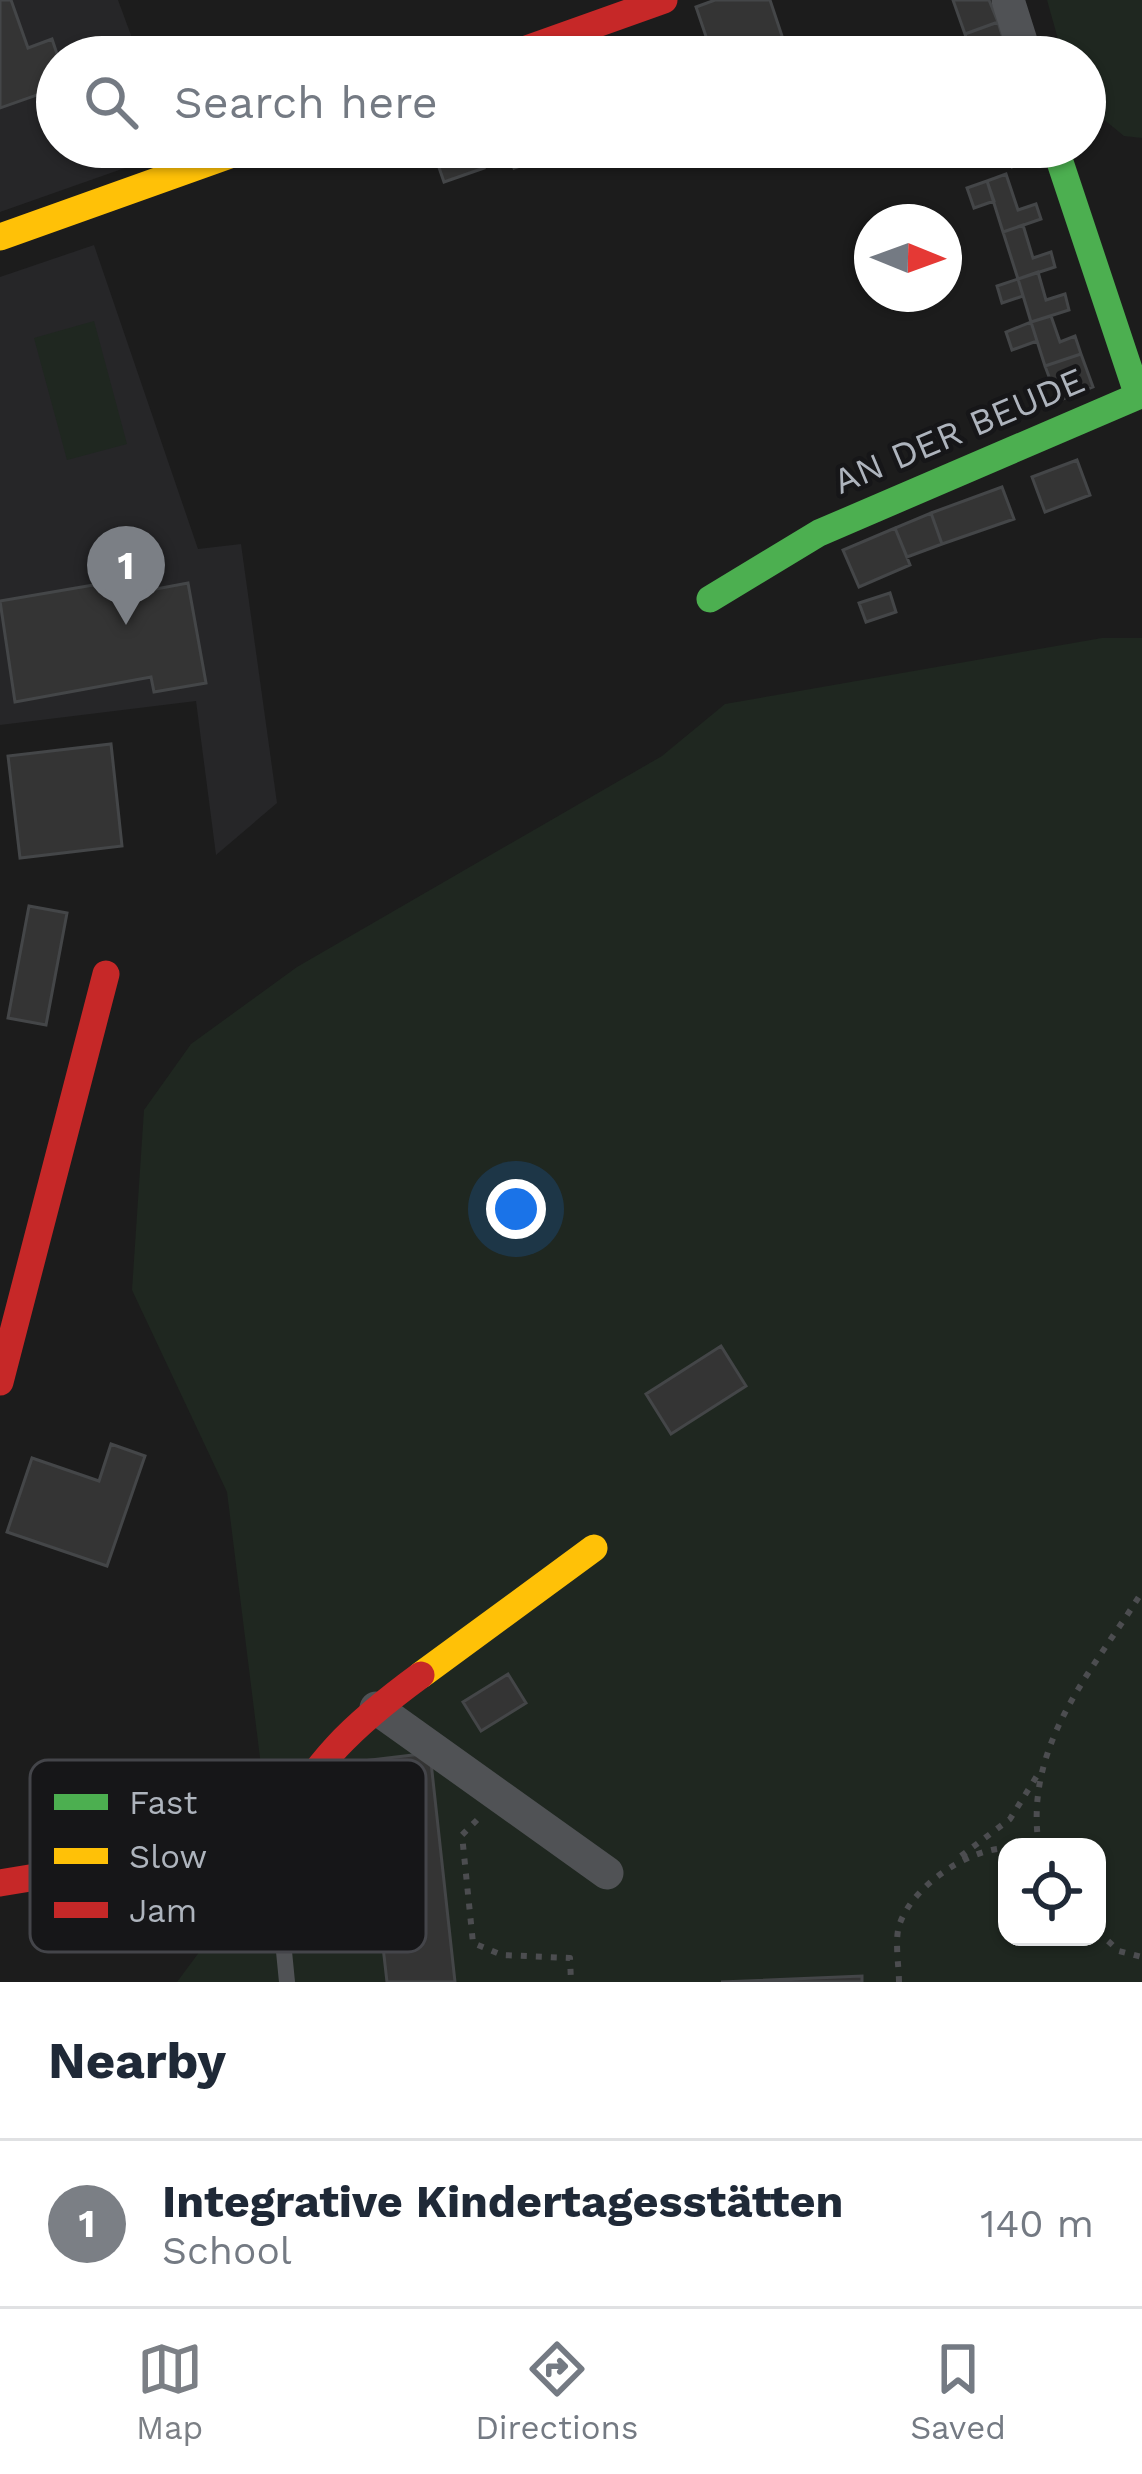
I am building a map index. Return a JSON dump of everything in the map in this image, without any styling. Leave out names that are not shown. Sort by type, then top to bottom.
[{"type":"street","points":[[564,36],[664,0]]},
{"type":"street","points":[[1008,0],[1019,36]]},
{"type":"street","points":[[0,237],[193,168]]},
{"type":"street","name":"AN DER BEUDE","points":[[710,599],[818,533],[1138,396],[1062,168]]},
{"type":"street","points":[[0,1382],[106,974]]},
{"type":"street","points":[[322,1760],[376,1708],[594,1548]]},
{"type":"street","points":[[376,1708],[607,1873]]},
{"type":"street","points":[[0,1883],[30,1878]]},
{"type":"lane","points":[[284,1952],[287,1982]]},
{"type":"path","points":[[899,1982],[899,1924],[950,1864],[1010,1819],[1042,1768],[1061,1713],[1142,1592]]},
{"type":"path","points":[[1040,1838],[1042,1768]]},
{"type":"path","points":[[509,1802],[488,1807],[462,1835],[473,1943],[502,1955],[570,1958],[571,1982]]},
{"type":"path","points":[[950,1864],[998,1851]]},
{"type":"path","points":[[1106,1939],[1119,1951],[1142,1957]]},
{"type":"shaded area","points":[[0,0],[118,0],[131,36],[36,36],[36,168],[125,168],[0,212]]},
{"type":"shaded area","points":[[1047,0],[1142,0],[1142,138],[1124,136],[1106,121],[1106,36],[1057,36]]},
{"type":"shaded area","points":[[94,245],[198,549],[241,544],[277,803],[216,855],[196,701],[0,725],[0,277]]},
{"type":"shaded area","points":[[94,321],[127,444],[67,460],[34,338]]},
{"type":"shaded area","points":[[1102,638],[1142,638],[1142,1982],[177,1982],[199,1952],[426,1952],[426,1760],[260,1760],[227,1492],[132,1290],[144,1110],[191,1044],[297,967],[662,756],[725,704]]},
{"type":"building","points":[[0,0],[11,0],[28,48],[36,45],[36,95],[0,108]]},
{"type":"building","points":[[715,0],[770,0],[782,36],[706,36],[696,7]]},
{"type":"building","points":[[953,0],[989,0],[998,22],[965,34]]},
{"type":"building","points":[[998,22],[1002,36],[966,36]]},
{"type":"building","points":[[439,168],[484,168],[444,182]]},
{"type":"building","points":[[1006,174],[1018,210],[1036,204],[1041,219],[1003,232],[987,181]]},
{"type":"building","points":[[987,181],[994,201],[974,208],[967,188]]},
{"type":"building","points":[[1023,225],[1033,258],[1051,252],[1055,267],[1018,279],[1003,232]]},
{"type":"building","points":[[1038,272],[1046,300],[1065,294],[1069,310],[1031,322],[1018,279]]},
{"type":"building","points":[[1018,279],[1023,296],[1002,303],[997,286]]},
{"type":"building","points":[[1051,316],[1060,342],[1075,336],[1081,354],[1045,366],[1031,322]]},
{"type":"building","points":[[1031,322],[1037,341],[1012,350],[1006,332]]},
{"type":"building","points":[[1081,354],[1093,387],[1058,401],[1045,366]]},
{"type":"building","points":[[1077,460],[1090,495],[1045,512],[1032,477]]},
{"type":"building","points":[[1002,487],[1014,519],[942,544],[931,513]]},
{"type":"building","points":[[931,513],[942,544],[907,557],[895,528]]},
{"type":"building","points":[[895,528],[910,565],[859,587],[843,550]]},
{"type":"building","points":[[105,583],[108,598],[188,583],[206,683],[154,692],[151,677],[15,702],[0,601]]},
{"type":"building","points":[[890,593],[896,612],[866,622],[859,603]]},
{"type":"building","points":[[111,744],[122,846],[20,858],[8,756]]},
{"type":"building","points":[[29,906],[67,913],[46,1025],[8,1018]]},
{"type":"building","points":[[721,1346],[746,1386],[671,1434],[646,1394]]},
{"type":"building","points":[[111,1444],[145,1456],[107,1566],[7,1532],[32,1458],[99,1481]]},
{"type":"building","points":[[508,1674],[526,1703],[481,1731],[463,1702]]},
{"type":"building","points":[[430,1753],[455,1982],[387,1982],[384,1952],[426,1952],[426,1760],[370,1760]]},
{"type":"building","points":[[862,1976],[862,1982],[721,1982]]},
{"type":"traffic: fast","points":[[710,599],[819,533],[1138,396],[1062,168]]},
{"type":"traffic: slow","points":[[0,237],[193,168]]},
{"type":"traffic: slow","points":[[421,1675],[594,1548]]},
{"type":"traffic: jam","points":[[563,36],[664,0]]},
{"type":"traffic: jam","points":[[0,1382],[106,974]]},
{"type":"traffic: jam","points":[[326,1760],[374,1712],[421,1675]]},
{"type":"traffic: jam","points":[[0,1883],[30,1878]]},
{"type":"place","name":"Integrative Kindertagesstätten","points":[[126,625]]}]
